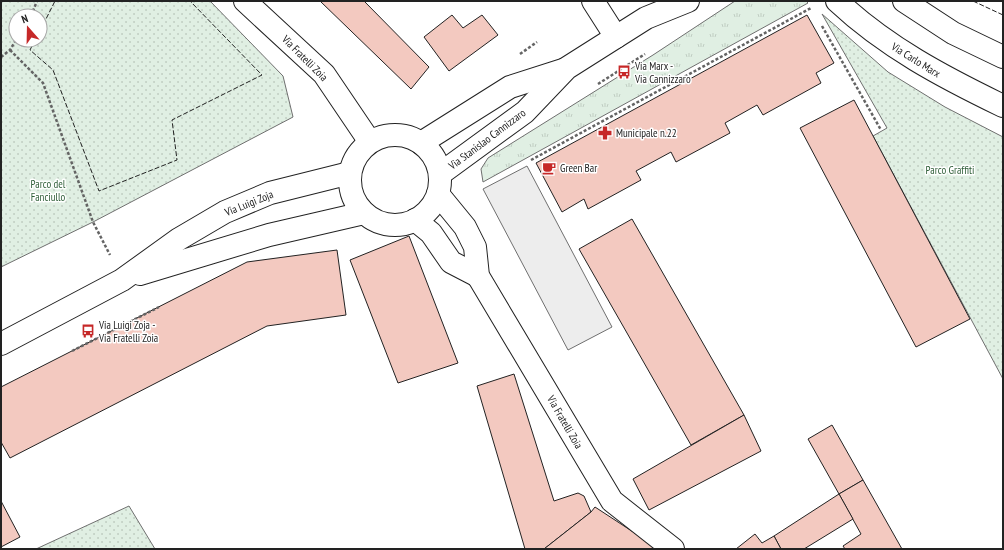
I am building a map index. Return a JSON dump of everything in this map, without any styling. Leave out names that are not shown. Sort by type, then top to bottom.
[{"type":"street","name":"Via Fratelli Zoia","points":[[246,1],[324,74],[370,142]]},
{"type":"street","points":[[593,1],[616,37]]},
{"type":"street","name":"Via Stanislao Cannizzaro","points":[[646,18],[659,1]]},
{"type":"street","name":"Via Stanislao Cannizzaro","points":[[421,143],[510,87],[567,68],[646,18],[688,1]]},
{"type":"street","name":"Via Carlo Marx","points":[[837,1],[860,23],[904,54],[950,80],[1003,106]]},
{"type":"street","points":[[904,1],[953,33],[1003,57]]},
{"type":"street","name":"Via Stanislao Cannizzaro","points":[[439,184],[525,112],[567,68]]},
{"type":"street","name":"Via Fratelli Zoia","points":[[350,173],[356,156],[370,142],[383,136],[394,134],[405,135],[421,143],[432,154],[439,184],[465,226],[475,247],[478,276],[612,501],[673,549]]},
{"type":"street","points":[[350,173],[352,194],[364,213],[378,222],[389,225],[400,225],[415,220],[429,209],[439,184]]},
{"type":"street","name":"Via Luigi Zoja","points":[[1,344],[122,280],[179,239],[225,212],[270,193],[350,173]]},
{"type":"street","name":"Via Luigi Zoja","points":[[122,280],[262,237],[364,213]]},
{"type":"street","points":[[415,220],[430,234],[451,262],[478,276]]},
{"type":"path","points":[[531,160],[811,7],[815,14]]},
{"type":"path","points":[[819,20],[881,130]]},
{"type":"path","points":[[1,57],[10,50],[43,83],[93,222],[122,280]]},
{"type":"path","points":[[598,84],[645,54]]},
{"type":"path","points":[[72,351],[159,307]]},
{"type":"green space","name":"Parco del Fanciullo","points":[[1,1],[210,1],[283,76],[293,117],[93,222],[1,267]]},
{"type":"green space","points":[[735,1],[806,1],[808,3],[483,182],[481,169],[488,158],[653,55]]},
{"type":"green space","name":"Parco Graffiti","points":[[822,14],[888,72],[945,107],[1003,137],[1003,379],[873,136],[887,128]]},
{"type":"green space","points":[[129,506],[155,549],[36,549]]},
{"type":"shaded area","points":[[527,166],[612,327],[568,350],[483,189]]},
{"type":"building","points":[[320,1],[364,1],[429,67],[411,89]]},
{"type":"building","points":[[452,15],[463,28],[482,15],[498,35],[449,71],[424,37]]},
{"type":"building","points":[[807,15],[834,63],[816,73],[821,83],[763,115],[757,105],[725,123],[730,133],[676,162],[671,152],[636,171],[641,180],[588,209],[584,199],[562,212],[536,163]]},
{"type":"building","points":[[854,100],[970,319],[916,347],[800,128]]},
{"type":"building","points":[[632,219],[744,415],[691,445],[579,249]]},
{"type":"building","points":[[409,236],[458,363],[398,383],[350,260]]},
{"type":"building","points":[[337,250],[346,315],[267,326],[10,458],[1,442],[1,387],[247,262]]},
{"type":"building","points":[[514,374],[554,501],[578,493],[584,496],[591,512],[544,549],[525,549],[477,386]]},
{"type":"building","points":[[744,415],[761,451],[649,510],[633,479]]},
{"type":"building","points":[[832,425],[863,480],[839,494],[808,439]]},
{"type":"building","points":[[863,480],[902,549],[845,549],[843,546],[861,534],[839,494]]},
{"type":"building","points":[[839,494],[853,519],[804,549],[781,549],[774,536]]},
{"type":"building","points":[[1,501],[20,537],[1,547]]},
{"type":"building","points":[[595,507],[658,549],[544,549],[591,512]]},
{"type":"building","points":[[755,534],[762,543],[774,536],[781,549],[736,549]]},
{"type":"fence","points":[[48,15],[55,1]]},
{"type":"fence","points":[[31,48],[30,50],[53,70],[99,191],[177,160],[172,120],[262,75],[190,1]]},
{"type":"fence","points":[[973,1],[1003,15]]},
{"type":"place","name":"Via Marx - Via Cannizzaro","points":[[624,72]]},
{"type":"place","name":"Municipale n.22","points":[[605,133]]},
{"type":"place","name":"Green Bar","points":[[549,168]]},
{"type":"place","name":"Via Luigi Zoja - Via Fratelli Zoia","points":[[88,331]]}]
